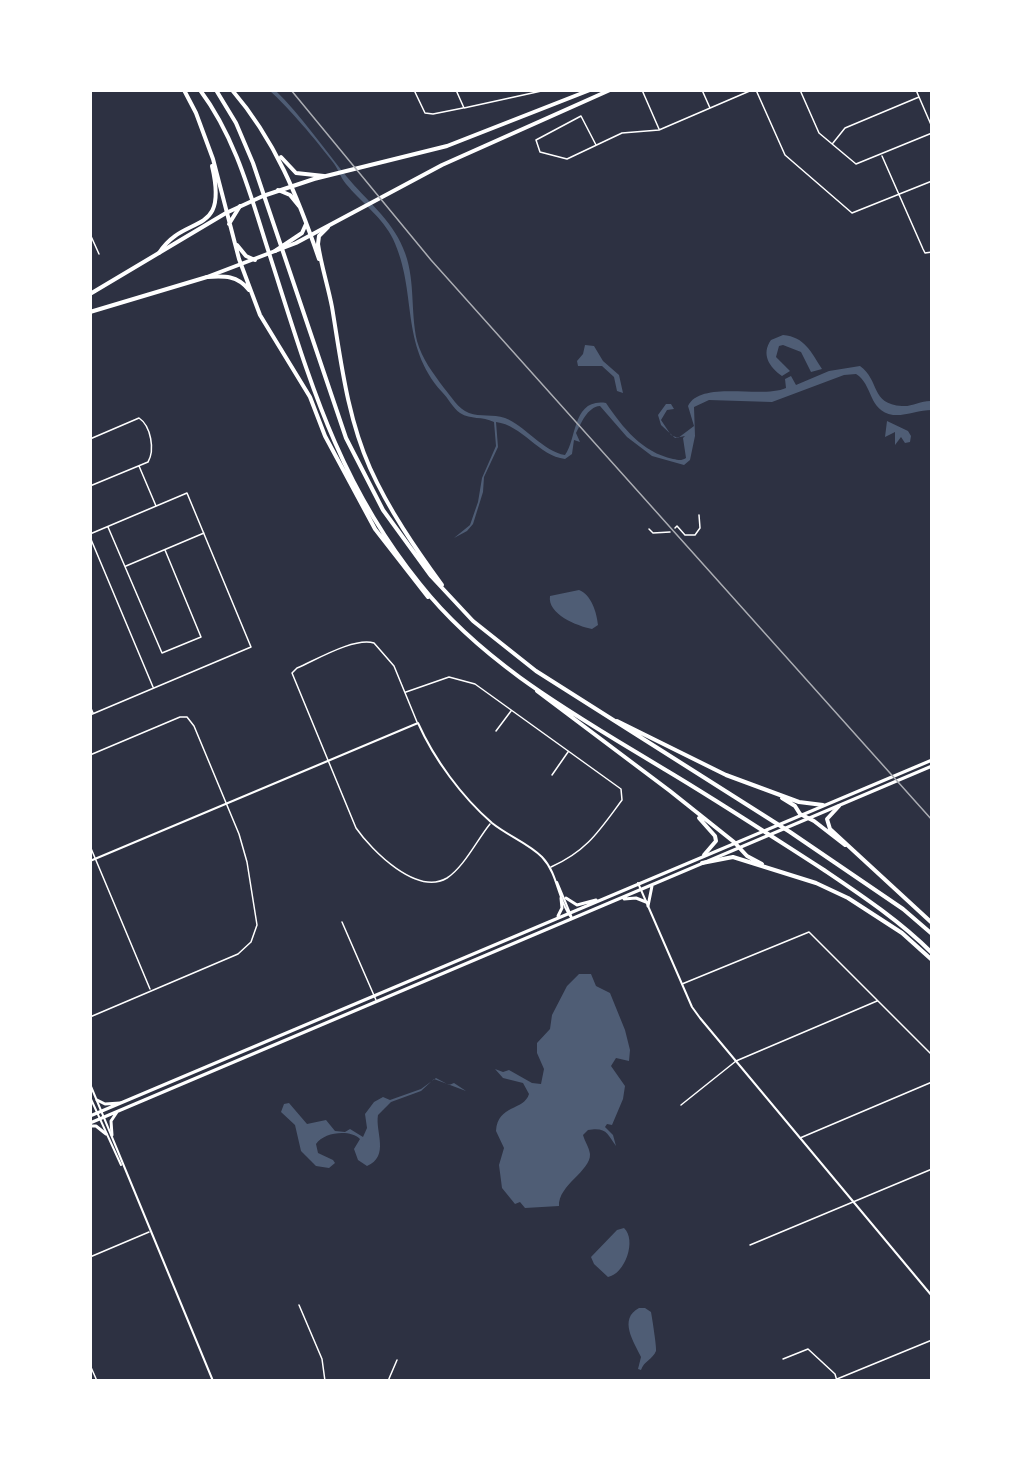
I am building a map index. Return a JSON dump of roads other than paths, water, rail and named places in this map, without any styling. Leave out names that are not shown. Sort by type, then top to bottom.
[{"type":"highway","points":[[184,90],[205,136],[251,294],[269,332],[310,397],[325,436],[375,529],[421,591],[434,600]]},
{"type":"highway","points":[[200,90],[222,124],[241,167],[317,400],[337,451],[376,524],[434,600],[459,628],[508,669],[734,842],[747,856],[848,898],[902,933],[932,960]]},
{"type":"highway","points":[[216,90],[236,123],[253,163],[346,438],[383,510],[431,576],[473,621],[536,671],[869,885],[932,934]]},
{"type":"highway","points":[[232,90],[276,151],[296,173],[324,176]]},
{"type":"highway","points":[[90,294],[226,213],[278,190],[469,139],[590,90]]},
{"type":"highway","points":[[90,312],[255,260],[311,236],[393,191],[539,120],[610,90]]},
{"type":"highway","points":[[159,254],[163,246],[204,219],[215,207],[217,189],[205,136]]},
{"type":"highway","points":[[276,151],[293,185],[327,284]]},
{"type":"highway","points":[[278,190],[290,195],[301,209]]},
{"type":"highway","points":[[229,224],[240,206]]},
{"type":"highway","points":[[295,241],[304,231],[306,223]]},
{"type":"highway","points":[[328,227],[317,241],[348,401],[370,467],[398,520],[451,597]]},
{"type":"highway","points":[[235,242],[246,256],[255,260]]},
{"type":"highway","points":[[207,277],[232,277],[242,282],[251,294]]},
{"type":"highway","points":[[508,669],[568,710],[684,781],[853,890],[932,953]]},
{"type":"highway","points":[[612,719],[623,722],[726,775],[809,805],[823,805]]},
{"type":"highway","points":[[776,794],[874,867]]},
{"type":"highway","points":[[681,801],[715,836],[714,844],[704,855]]},
{"type":"highway","points":[[839,806],[828,816],[828,825],[932,923]]},
{"type":"highway","points":[[702,863],[733,857],[762,864]]},
{"type":"main road","points":[[90,1124],[839,806],[884,786],[932,760]]},
{"type":"main road","points":[[90,1116],[800,814],[932,766]]},
{"type":"main road","points":[[619,899],[636,898],[647,904],[653,885]]},
{"type":"main road","points":[[557,918],[564,898],[577,904],[600,899]]},
{"type":"main road","points":[[97,1100],[105,1104],[122,1103]]},
{"type":"main road","points":[[112,1135],[111,1121],[119,1111]]},
{"type":"main road","points":[[90,1124],[106,1134]]},
{"type":"street","points":[[414,90],[424,113],[464,108],[546,90]]},
{"type":"street","points":[[456,90],[464,108]]},
{"type":"street","points":[[642,90],[659,130]]},
{"type":"street","points":[[702,90],[710,108]]},
{"type":"street","points":[[596,145],[581,116],[536,140],[540,152],[567,159],[622,133],[659,130],[752,90]]},
{"type":"street","points":[[756,90],[784,155],[852,213],[932,181]]},
{"type":"street","points":[[800,90],[818,130],[832,144],[859,164],[932,133]]},
{"type":"street","points":[[916,90],[932,127]]},
{"type":"street","points":[[832,144],[845,128],[919,97]]},
{"type":"street","points":[[882,155],[926,253],[932,252]]},
{"type":"street","points":[[90,234],[99,254]]},
{"type":"street","points":[[90,439],[141,419],[152,447],[149,460],[90,486]]},
{"type":"street","points":[[139,466],[156,507]]},
{"type":"street","points":[[90,706],[92,714],[153,688],[251,646],[187,494],[108,526],[90,536],[153,688]]},
{"type":"street","points":[[675,528],[677,526],[685,535],[695,535],[700,528],[699,514]]},
{"type":"street","points":[[108,526],[162,653],[201,637],[165,550]]},
{"type":"street","points":[[649,529],[653,533],[670,532]]},
{"type":"street","points":[[125,566],[204,533]]},
{"type":"street","points":[[492,822],[449,877],[437,882],[416,881],[402,872],[360,834],[348,812],[292,673],[297,668],[348,645],[368,641],[378,644],[394,666],[418,723],[436,758],[492,822],[540,855],[551,867],[572,919]]},
{"type":"street","points":[[405,692],[437,679],[458,678],[476,684],[617,786],[623,793],[622,800],[587,846],[574,856],[551,867]]},
{"type":"street","points":[[496,731],[512,710]]},
{"type":"street","points":[[90,755],[180,717],[187,717],[192,723],[227,804],[247,862],[256,918],[256,932],[251,942],[238,954],[90,1017]]},
{"type":"street","points":[[90,861],[418,723]]},
{"type":"street","points":[[552,776],[569,751]]},
{"type":"street","points":[[90,846],[150,991]]},
{"type":"street","points":[[638,883],[681,984],[700,1018],[932,1296]]},
{"type":"street","points":[[342,922],[377,1001]]},
{"type":"street","points":[[681,984],[809,932],[932,1055]]},
{"type":"street","points":[[681,1106],[736,1061],[878,1000]]},
{"type":"street","points":[[800,1138],[932,1082]]},
{"type":"street","points":[[90,1084],[97,1100],[99,1119],[123,1167]]},
{"type":"street","points":[[90,1097],[99,1113],[104,1117],[112,1135],[123,1167],[213,1381]]},
{"type":"street","points":[[750,1245],[932,1168]]},
{"type":"street","points":[[90,1257],[150,1231]]},
{"type":"street","points":[[299,1305],[322,1359],[325,1381]]},
{"type":"street","points":[[783,1359],[808,1349],[837,1380],[932,1340]]},
{"type":"street","points":[[388,1381],[397,1360]]},
{"type":"street","points":[[90,1365],[97,1381]]},
{"type":"water","points":[[269,90],[275,90],[294,110],[347,177],[392,228],[403,248],[410,270],[419,348],[436,377],[465,411],[512,421],[549,449],[565,455],[581,413],[595,403],[606,403],[626,430],[643,445],[662,456],[683,460],[686,458],[683,438],[685,436],[679,437],[694,426],[688,406],[695,398],[718,392],[775,391],[786,388],[785,379],[791,376],[796,385],[829,371],[860,366],[885,401],[905,406],[930,401],[932,410],[898,415],[885,413],[875,403],[865,384],[856,374],[844,375],[772,402],[709,400],[694,407],[695,436],[690,460],[684,465],[652,456],[627,437],[600,406],[591,409],[585,416],[576,433],[580,442],[574,440],[572,454],[565,459],[547,452],[505,424],[496,422],[498,447],[484,477],[483,492],[473,524],[467,531],[454,538],[470,525],[478,502],[482,478],[496,446],[494,422],[468,417],[460,413],[429,374],[414,336],[401,259],[389,231],[346,184],[334,164],[310,134]]},
{"type":"water","points":[[783,335],[791,336],[802,342],[811,351],[822,369],[811,372],[801,352],[783,345],[779,346],[776,357],[790,371],[782,376],[777,372],[768,360],[767,350],[771,340]]},
{"type":"water","points":[[585,345],[594,346],[603,361],[619,375],[623,393],[617,391],[614,377],[602,366],[578,366],[577,361],[583,354]]},
{"type":"water","points":[[666,404],[671,404],[674,409],[667,410],[661,420],[670,433],[661,425],[658,415]]},
{"type":"water","points":[[887,421],[908,431],[911,436],[910,442],[905,443],[901,437],[895,445],[895,432],[885,437]]},
{"type":"water","points":[[579,590],[587,595],[595,610],[598,625],[592,629],[564,618],[558,614],[550,602],[550,596]]},
{"type":"water","points":[[579,974],[591,974],[596,986],[610,993],[625,1030],[630,1050],[629,1061],[616,1058],[611,1066],[625,1086],[623,1099],[612,1125],[607,1124],[605,1127],[613,1135],[616,1146],[603,1131],[588,1130],[583,1135],[590,1154],[589,1160],[564,1191],[559,1206],[525,1208],[520,1202],[515,1204],[502,1188],[499,1165],[504,1148],[496,1131],[501,1116],[522,1103],[529,1094],[523,1083],[503,1078],[495,1069],[503,1072],[509,1070],[532,1083],[541,1084],[544,1069],[537,1053],[537,1043],[550,1029],[552,1015],[567,986]]},
{"type":"water","points":[[432,1081],[421,1091],[391,1102],[378,1115],[380,1150],[374,1162],[367,1166],[358,1160],[354,1149],[360,1139],[350,1134],[337,1133],[325,1137],[316,1144],[318,1153],[335,1163],[329,1168],[316,1166],[301,1151],[295,1125],[281,1112],[284,1104],[289,1103],[307,1124],[326,1120],[335,1131],[345,1132],[350,1129],[363,1137],[367,1128],[365,1114],[374,1102],[383,1097],[390,1100],[421,1089]]},
{"type":"water","points":[[454,1083],[466,1091],[449,1085]]},
{"type":"water","points":[[624,1228],[629,1240],[627,1256],[620,1270],[608,1277],[594,1264],[591,1257],[617,1230]]},
{"type":"water","points":[[639,1308],[645,1308],[651,1312],[656,1349],[655,1354],[641,1370],[638,1369],[641,1357],[632,1338],[629,1324],[629,1318]]},
{"type":"railway","points":[[291,90],[431,260],[932,820]]}]
